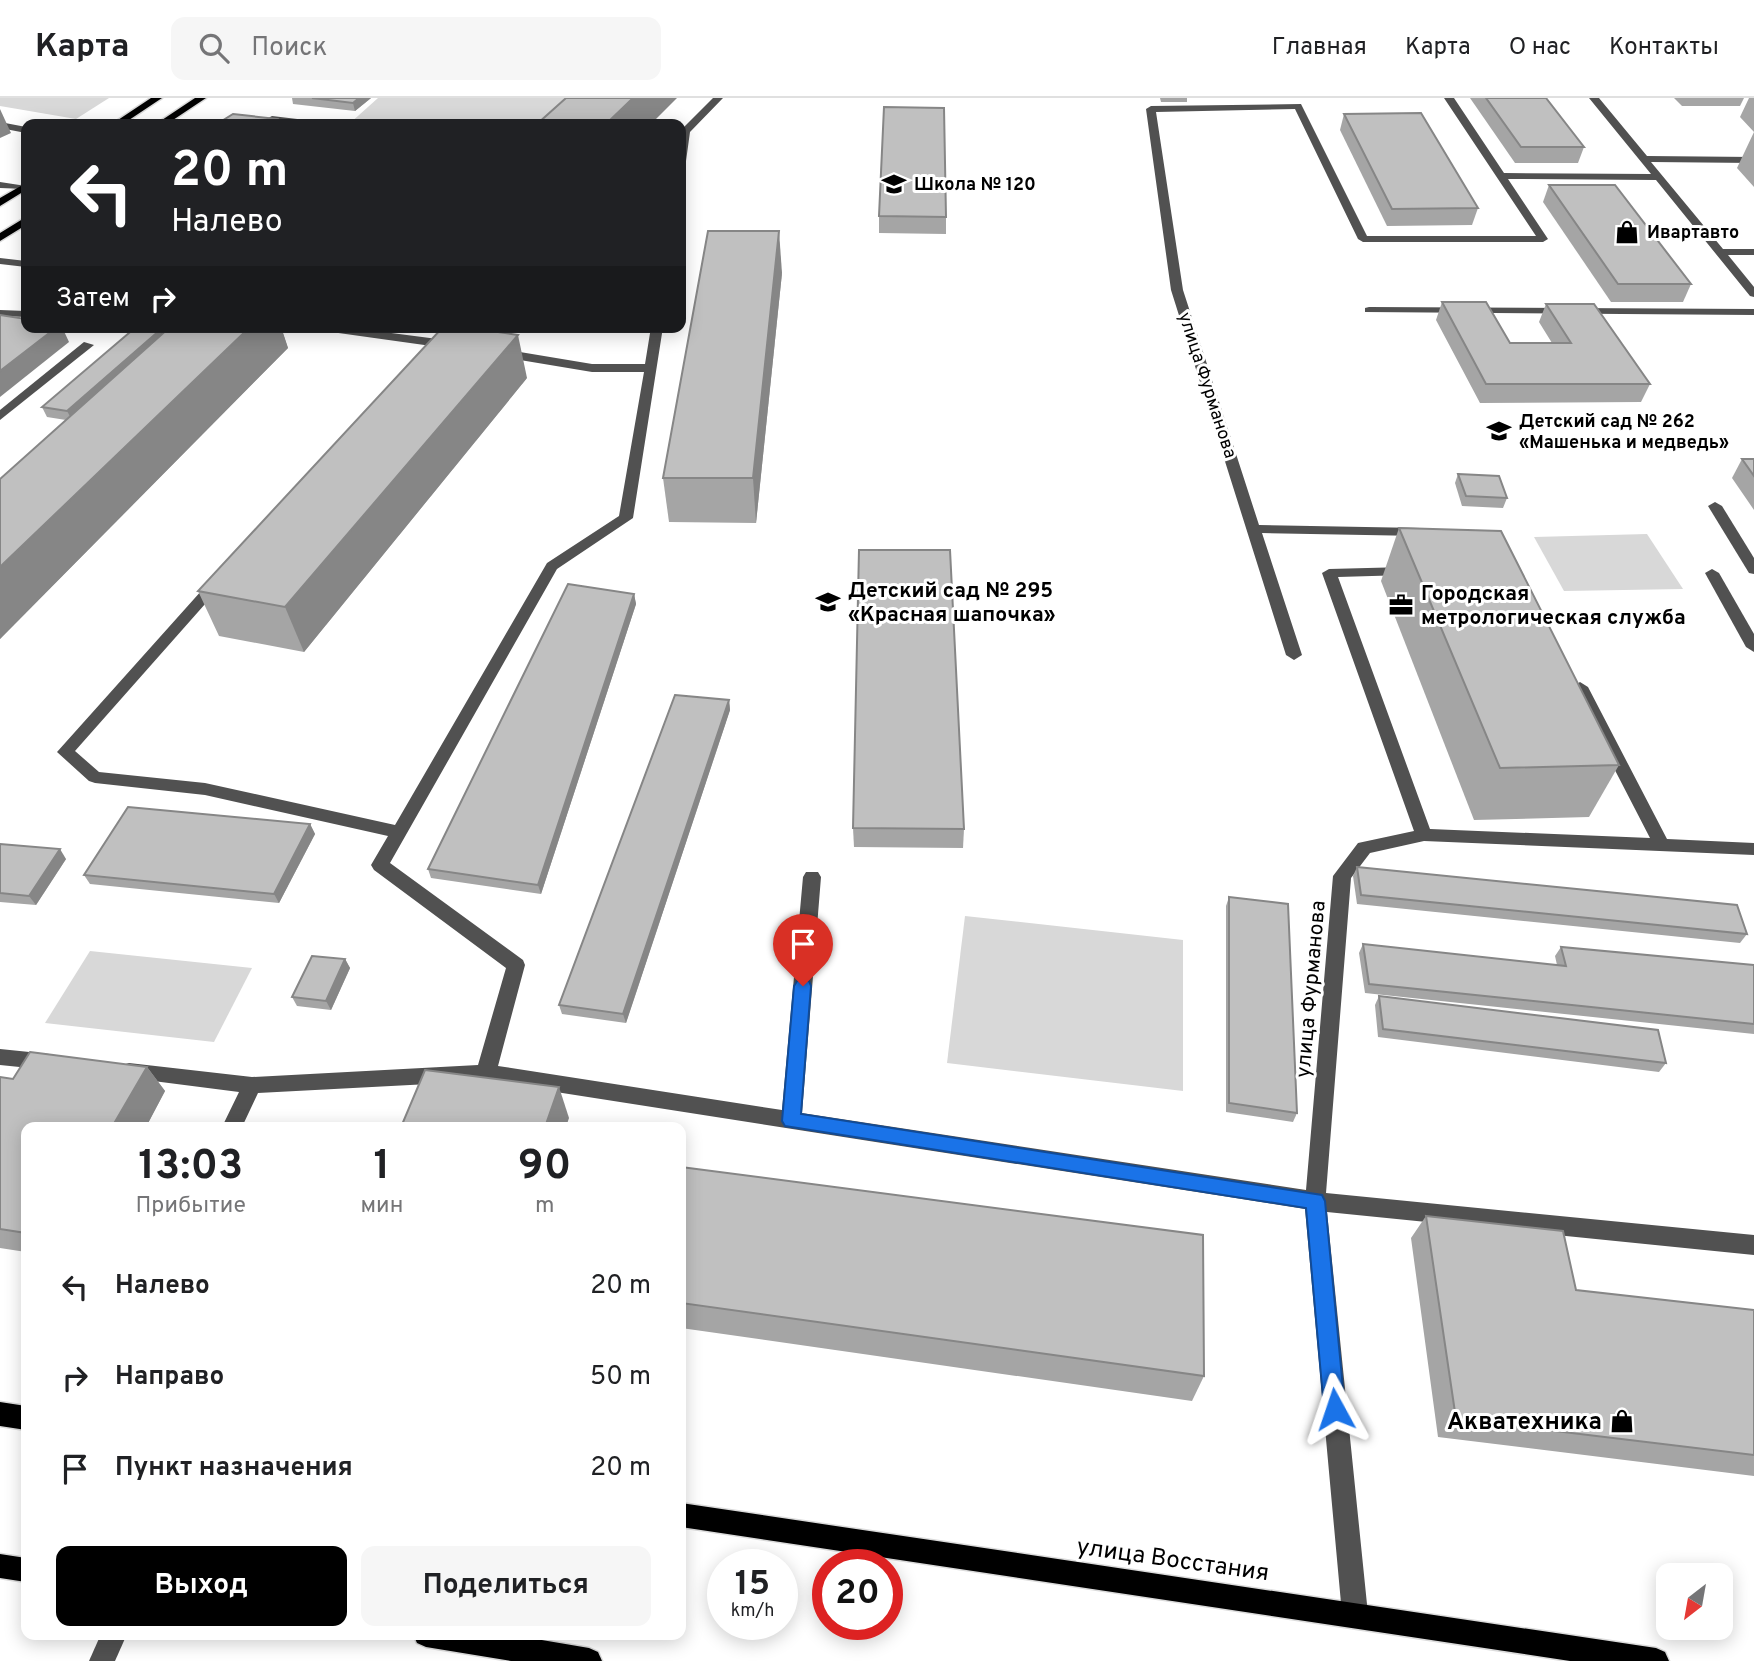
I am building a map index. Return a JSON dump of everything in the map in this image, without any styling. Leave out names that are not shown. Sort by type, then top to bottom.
[{"type":"main road","points":[[125,119],[157,98]]},
{"type":"main road","points":[[170,119],[201,98]]},
{"type":"main road","points":[[0,204],[21,189]]},
{"type":"main road","points":[[0,238],[21,223]]},
{"type":"main road","points":[[0,1414],[21,1417]]},
{"type":"main road","name":"улица Восстания","points":[[686,1516],[1656,1661]]},
{"type":"main road","points":[[0,1566],[21,1569]]},
{"type":"main road","points":[[462,1640],[589,1661]]},
{"type":"street","points":[[686,130],[718,98]]},
{"type":"street","points":[[1449,98],[1499,176],[1658,177]]},
{"type":"street","points":[[1594,98],[1719,252],[1748,279],[1754,294]]},
{"type":"street","name":"улица Фурманова","points":[[1294,654],[1177,290],[1151,109],[1298,106],[1363,239],[1543,239],[1499,176]]},
{"type":"street","points":[[0,125],[21,129]]},
{"type":"street","points":[[1644,159],[1754,160]]},
{"type":"street","points":[[0,185],[21,187]]},
{"type":"street","points":[[1719,252],[1754,252]]},
{"type":"street","points":[[0,261],[21,263]]},
{"type":"street","points":[[1369,310],[1754,312]]},
{"type":"street","points":[[0,313],[21,314]]},
{"type":"street","points":[[154,333],[191,341],[216,333]]},
{"type":"street","points":[[364,333],[437,348],[469,348]]},
{"type":"street","points":[[486,1073],[516,965],[380,865],[552,566],[626,518],[656,333]]},
{"type":"street","points":[[0,416],[88,345]]},
{"type":"street","points":[[483,350],[592,368],[651,368]]},
{"type":"street","points":[[1715,506],[1754,570]]},
{"type":"street","points":[[1255,529],[1418,531],[1430,537]]},
{"type":"street","points":[[1424,570],[1329,573],[1424,835]]},
{"type":"street","points":[[1712,573],[1754,647]]},
{"type":"street","points":[[224,575],[65,752],[95,777],[205,789],[399,832]]},
{"type":"street","points":[[1569,667],[1662,845]]},
{"type":"street","name":"улица Фурманова","points":[[1355,1614],[1315,1201],[1342,876],[1364,848],[1424,835],[1754,849]]},
{"type":"street","points":[[791,1121],[812,877]]},
{"type":"street","points":[[0,1057],[66,1064]]},
{"type":"street","points":[[106,1068],[252,1084],[486,1073],[1315,1201],[1754,1245]]},
{"type":"street","points":[[234,1122],[252,1084]]},
{"type":"street","points":[[102,1661],[111,1640]]},
{"type":"shaded area","points":[[0,98],[109,98],[76,119],[0,106]]},
{"type":"shaded area","points":[[378,98],[572,98],[549,119],[355,119]]},
{"type":"shaded area","points":[[1647,534],[1683,589],[1564,591],[1534,537]]},
{"type":"shaded area","points":[[965,916],[1183,940],[1183,1091],[947,1063]]},
{"type":"shaded area","points":[[90,951],[252,968],[214,1042],[45,1023]]},
{"type":"building","points":[[312,98],[359,98],[353,103]]},
{"type":"building","points":[[566,98],[633,98],[611,119],[543,119]]},
{"type":"building","points":[[1486,98],[1546,98],[1584,147],[1521,147]]},
{"type":"building","points":[[884,107],[944,108],[946,217],[879,216]]},
{"type":"building","points":[[1421,113],[1478,208],[1392,209],[1344,114]]},
{"type":"building","points":[[233,114],[277,119],[225,119]]},
{"type":"building","points":[[1549,185],[1615,185],[1691,284],[1618,284]]},
{"type":"building","points":[[708,231],[779,231],[753,478],[663,478]]},
{"type":"building","points":[[1442,302],[1486,302],[1510,343],[1571,343],[1546,304],[1594,304],[1650,384],[1486,384]]},
{"type":"building","points":[[0,315],[21,318],[21,333],[49,333],[0,371]]},
{"type":"building","points":[[129,333],[157,333],[67,411],[42,407]]},
{"type":"building","points":[[163,333],[244,333],[0,567],[0,479]]},
{"type":"building","points":[[437,333],[518,335],[285,607],[198,591]]},
{"type":"building","points":[[1742,459],[1754,459],[1754,476]]},
{"type":"building","points":[[1458,474],[1499,476],[1507,498],[1466,496]]},
{"type":"building","points":[[1399,528],[1501,531],[1619,765],[1500,768]]},
{"type":"building","points":[[859,550],[950,550],[964,829],[853,828]]},
{"type":"building","points":[[568,584],[634,594],[538,885],[428,869]]},
{"type":"building","points":[[675,695],[729,700],[623,1014],[559,1005]]},
{"type":"building","points":[[128,807],[310,824],[274,894],[84,875]]},
{"type":"building","points":[[0,844],[60,849],[29,896],[0,893]]},
{"type":"building","points":[[1357,867],[1737,905],[1747,934],[1361,895]]},
{"type":"building","points":[[1229,897],[1288,904],[1297,1113],[1229,1103]]},
{"type":"building","points":[[1363,944],[1566,966],[1561,947],[1754,965],[1754,1024],[1369,984]]},
{"type":"building","points":[[312,956],[345,959],[326,1001],[292,997]]},
{"type":"building","points":[[1379,996],[1658,1030],[1666,1063],[1383,1029]]},
{"type":"building","points":[[30,1052],[147,1067],[115,1122],[21,1122],[21,1232],[0,1229],[0,1077],[13,1079]]},
{"type":"building","points":[[425,1070],[559,1087],[547,1122],[403,1122]]},
{"type":"building","points":[[686,1168],[1203,1235],[1204,1376],[686,1304]]},
{"type":"building","points":[[1426,1216],[1563,1231],[1576,1290],[1754,1310],[1754,1455],[1456,1419]]},
{"type":"place","name":"Школа № 120","points":[[894,184]]},
{"type":"place","name":"Ивартавто","points":[[1627,232]]},
{"type":"place","name":"Детский сад № 262 «Машенька и медведь»","points":[[1499,431]]},
{"type":"place","name":"Детский сад № 295 «Красная шапочка»","points":[[828,602]]},
{"type":"place","name":"Городская метрологическая служба","points":[[1401,605]]},
{"type":"place","name":"Акватехника","points":[[1622,1421]]},
{"type":"route","points":[[803,986],[791,1121],[1315,1201],[1335,1409]]}]
